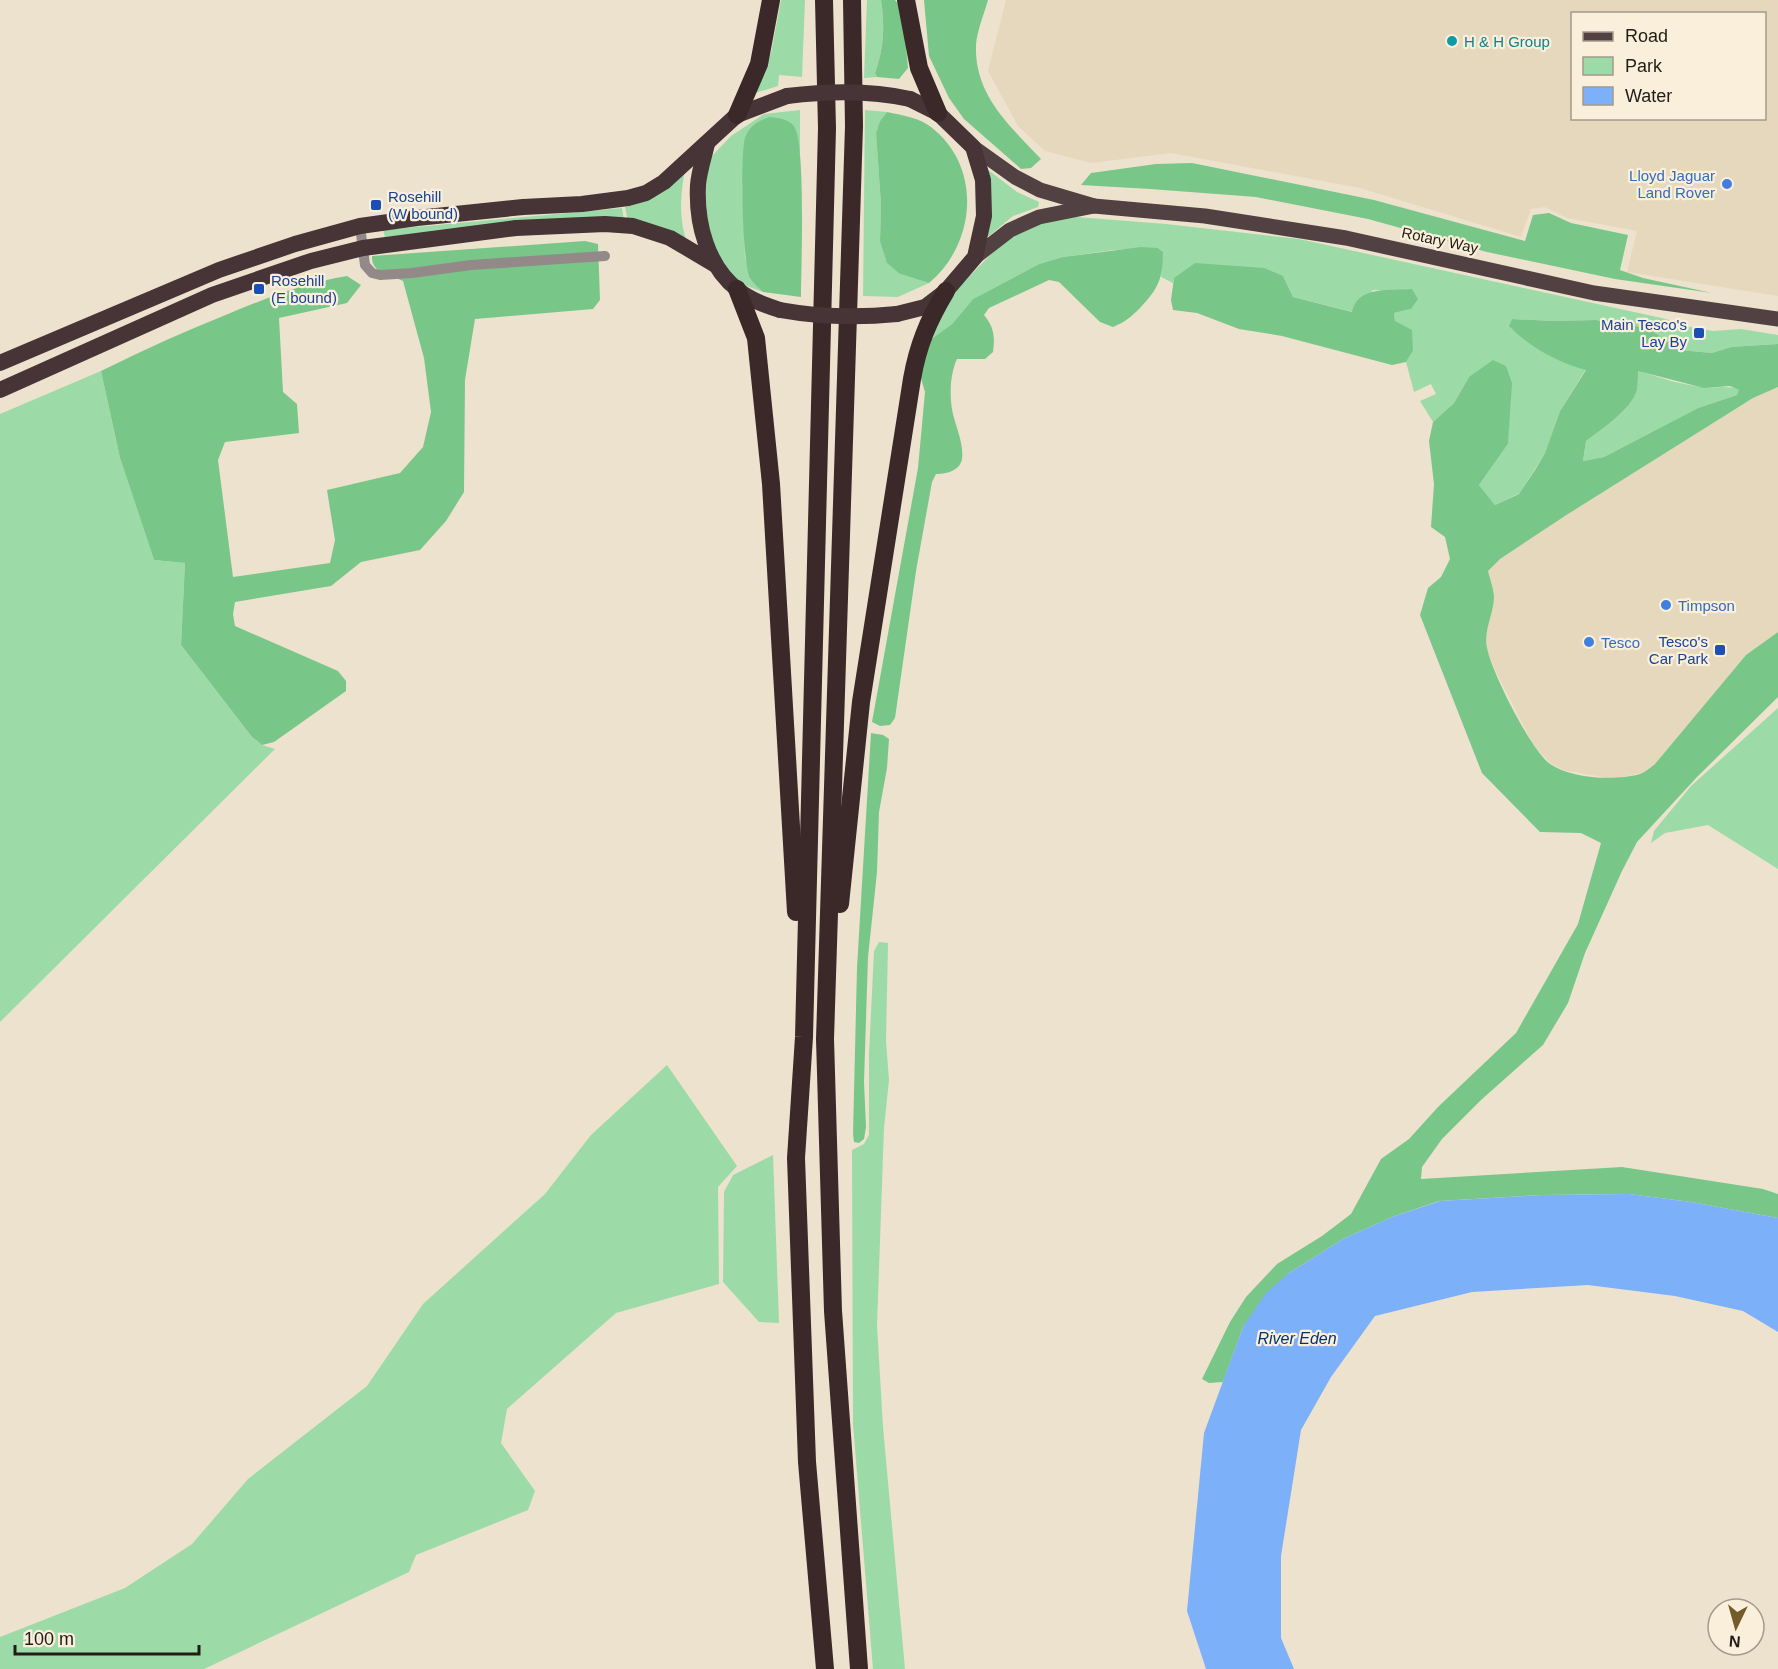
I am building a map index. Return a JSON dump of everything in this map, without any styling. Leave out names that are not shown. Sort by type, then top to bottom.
[{"type":"highway","points":[[0,363],[219,270],[295,244],[360,226],[417,218],[628,198],[646,193],[664,182],[737,115],[759,64],[771,0]]},
{"type":"highway","points":[[824,0],[827,128],[804,1037],[796,1158],[807,1462],[825,1669]]},
{"type":"highway","points":[[852,0],[854,126],[825,1040],[833,1311],[859,1669]]},
{"type":"highway","points":[[906,0],[919,68],[938,113]]},
{"type":"highway","points":[[737,115],[787,96],[817,92],[890,94],[910,99],[938,113],[973,147],[983,180],[984,216],[975,257],[946,291],[930,318],[918,349],[894,485],[861,702],[825,1040]]},
{"type":"highway","points":[[707,144],[698,184],[701,228],[714,264]]},
{"type":"highway","points":[[0,390],[212,295],[311,261],[363,248],[516,228],[605,224],[633,226],[670,238],[714,264],[737,289],[754,300],[780,310],[809,315],[874,317],[897,314],[925,307],[946,291]]},
{"type":"highway","points":[[737,289],[756,338],[771,484],[804,1037]]},
{"type":"main road","name":"Rotary Way","points":[[973,147],[1015,177],[1040,190],[1094,206],[1206,216],[1346,238],[1594,293],[1778,319]]},
{"type":"main road","name":"Rotary Way","points":[[975,257],[1010,230],[1039,218],[1094,206]]},
{"type":"street","points":[[360,226],[368,269],[380,275],[471,265],[605,256]]},
{"type":"shaded area","points":[[1006,0],[1778,0],[1778,296],[1627,272],[1637,231],[1567,218],[1545,207],[1531,209],[1521,237],[1360,188],[1171,153],[1091,163],[1045,151],[1018,126],[988,71]]},
{"type":"shaded area","points":[[1778,387],[1778,632],[1746,655],[1655,764],[1642,773],[1613,779],[1564,770],[1550,763],[1533,744],[1487,651],[1486,631],[1494,598],[1488,571],[1500,559],[1568,514],[1753,398]]},
{"type":"green space","points":[[781,0],[805,0],[802,77],[779,75],[778,86],[752,94],[771,53]]},
{"type":"green space","points":[[867,0],[881,0],[883,28],[882,46],[875,73],[877,77],[864,78]]},
{"type":"green space","points":[[881,0],[895,0],[903,10],[908,68],[899,79],[877,77],[875,73],[883,37]]},
{"type":"green space","points":[[924,0],[988,0],[976,45],[981,79],[1006,122],[1041,159],[1031,168],[1021,169],[964,119],[949,98],[929,56]]},
{"type":"green space","points":[[800,110],[800,156],[795,127],[742,185],[745,257],[750,277],[763,292],[739,283],[720,267],[701,198],[710,158],[731,136],[764,114]]},
{"type":"green space","points":[[865,110],[887,112],[880,121],[876,133],[881,205],[880,241],[900,274],[929,283],[898,297],[863,296]]},
{"type":"green space","points":[[887,112],[916,119],[931,127],[948,143],[959,162],[965,183],[967,205],[964,226],[957,247],[945,266],[929,283],[900,274],[887,263],[880,241],[881,205],[876,133],[880,121]]},
{"type":"green space","points":[[769,117],[791,123],[798,137],[801,180],[801,297],[763,292],[751,280],[747,269],[743,209],[743,148],[751,127]]},
{"type":"green space","points":[[1192,163],[1374,200],[1525,241],[1533,215],[1549,213],[1571,223],[1628,235],[1620,270],[1643,278],[1712,293],[1615,279],[1487,252],[1368,219],[1256,197],[1081,185],[1091,173],[1156,164]]},
{"type":"green space","points":[[987,169],[1017,192],[1039,202],[1038,207],[1013,216],[989,236],[986,236]]},
{"type":"green space","points":[[682,174],[684,175],[682,219],[688,245],[628,221],[625,207],[641,202]]},
{"type":"green space","points":[[622,208],[624,220],[385,237],[383,230]]},
{"type":"green space","points":[[1064,216],[1166,224],[1299,239],[1666,319],[1685,326],[1713,331],[1741,329],[1778,335],[1778,344],[1731,347],[1712,353],[1680,350],[1648,328],[1596,320],[1512,319],[1586,369],[1560,411],[1545,453],[1520,493],[1495,505],[1479,485],[1508,444],[1469,377],[1454,403],[1433,422],[1420,401],[1436,394],[1431,384],[1414,392],[1406,362],[1413,351],[1395,321],[1394,313],[1411,309],[1389,291],[1373,290],[1353,312],[1293,297],[1283,276],[1174,278],[1173,283],[1161,277],[1163,252],[1158,248],[1113,250],[1063,257],[1039,264],[973,299],[952,324],[930,340],[948,298],[996,249],[1014,234],[1029,226]]},
{"type":"green space","points":[[585,241],[598,244],[600,300],[593,309],[475,319],[465,380],[464,492],[446,521],[420,550],[361,562],[331,586],[235,602],[233,614],[235,626],[338,671],[346,681],[346,691],[274,742],[262,745],[252,737],[181,645],[185,563],[154,560],[120,458],[101,371],[196,327],[287,291],[347,276],[361,285],[347,303],[279,318],[283,392],[297,404],[299,433],[225,442],[218,460],[233,577],[330,563],[335,540],[327,490],[400,473],[423,447],[431,412],[424,358],[403,281],[378,270],[372,262],[372,256]]},
{"type":"green space","points":[[1141,247],[1158,248],[1163,252],[1162,269],[1151,295],[1137,311],[1124,321],[1113,327],[1100,322],[1059,282],[1049,280],[989,308],[984,315],[992,328],[994,346],[993,352],[985,359],[957,359],[952,379],[951,400],[961,442],[962,459],[956,469],[936,474],[932,482],[916,571],[895,718],[890,725],[880,726],[872,722],[918,468],[925,392],[920,375],[930,340],[952,324],[973,299],[1039,264],[1063,257]]},
{"type":"green space","points":[[1195,263],[1264,268],[1283,276],[1293,297],[1352,312],[1355,303],[1368,293],[1412,289],[1418,299],[1411,309],[1394,313],[1395,321],[1412,330],[1413,351],[1406,362],[1392,365],[1282,336],[1239,329],[1197,313],[1173,310],[1171,300],[1174,278]]},
{"type":"green space","points":[[1512,319],[1596,320],[1648,328],[1680,350],[1712,353],[1731,347],[1778,344],[1778,387],[1753,398],[1568,514],[1500,559],[1488,571],[1494,598],[1486,645],[1505,694],[1533,744],[1550,764],[1570,773],[1606,778],[1642,773],[1655,764],[1746,655],[1778,632],[1778,697],[1697,777],[1637,842],[1585,953],[1568,1003],[1543,1045],[1481,1100],[1442,1139],[1422,1167],[1421,1179],[1622,1167],[1763,1189],[1778,1194],[1778,1218],[1691,1202],[1629,1194],[1542,1195],[1439,1201],[1392,1217],[1343,1239],[1289,1273],[1243,1327],[1223,1382],[1209,1383],[1202,1379],[1230,1322],[1246,1297],[1277,1264],[1322,1236],[1351,1214],[1381,1159],[1409,1139],[1438,1107],[1516,1033],[1578,924],[1601,843],[1581,833],[1540,832],[1482,773],[1420,615],[1428,588],[1441,577],[1450,559],[1445,537],[1431,527],[1434,484],[1429,441],[1433,422],[1454,403],[1469,377],[1493,360],[1506,366],[1512,383],[1508,444],[1479,485],[1495,505],[1519,494],[1545,453],[1560,411],[1586,370],[1544,353],[1509,326]],"holes":[[[1638,371],[1704,388],[1730,386],[1739,390],[1737,395],[1698,408],[1604,457],[1583,461],[1586,441],[1615,418],[1634,397],[1637,390]]]},
{"type":"green space","points":[[1638,370],[1686,384],[1730,387],[1740,390],[1737,395],[1698,408],[1604,457],[1583,461],[1586,441],[1615,418],[1634,397],[1637,390]]},
{"type":"green space","points":[[101,371],[120,458],[154,560],[185,563],[181,645],[252,737],[262,745],[275,749],[0,1022],[0,414]]},
{"type":"green space","points":[[1778,708],[1778,869],[1708,825],[1665,833],[1651,843],[1654,831],[1691,786]]},
{"type":"green space","points":[[871,733],[883,735],[889,739],[887,768],[879,812],[877,872],[868,957],[864,1082],[866,1127],[864,1139],[859,1143],[854,1142],[853,1134],[857,968]]},
{"type":"green space","points":[[879,942],[888,943],[886,1041],[889,1080],[884,1128],[877,1325],[883,1427],[905,1669],[873,1669],[853,1424],[852,1150],[864,1144],[869,1135],[869,1054],[874,951]]},
{"type":"green space","points":[[667,1065],[737,1166],[718,1187],[719,1284],[616,1313],[507,1409],[501,1443],[535,1491],[528,1510],[416,1555],[409,1572],[204,1669],[0,1669],[0,1637],[125,1588],[192,1544],[248,1479],[367,1386],[423,1304],[545,1194],[591,1135]]},
{"type":"green space","points":[[773,1155],[779,1323],[759,1322],[723,1282],[724,1192],[733,1175]]},
{"type":"water","name":"River Eden","points":[[1629,1194],[1691,1202],[1778,1218],[1778,1332],[1743,1311],[1675,1296],[1588,1285],[1472,1292],[1375,1316],[1331,1377],[1301,1430],[1281,1556],[1281,1638],[1294,1669],[1206,1669],[1187,1611],[1204,1433],[1243,1327],[1266,1293],[1289,1273],[1343,1239],[1392,1217],[1440,1201],[1542,1195]]},
{"type":"place","name":"H & H Group","points":[[1452,41]]},
{"type":"place","name":"Lloyd Jaguar Land Rover","points":[[1727,184]]},
{"type":"place","name":"Rosehill (W bound)","points":[[376,205]]},
{"type":"place","name":"Rosehill (E bound)","points":[[259,289]]},
{"type":"place","name":"Main Tesco's Lay By","points":[[1699,333]]},
{"type":"place","name":"Timpson","points":[[1666,605]]},
{"type":"place","name":"Tesco","points":[[1589,642]]},
{"type":"place","name":"Tesco's Car Park","points":[[1720,650]]}]
